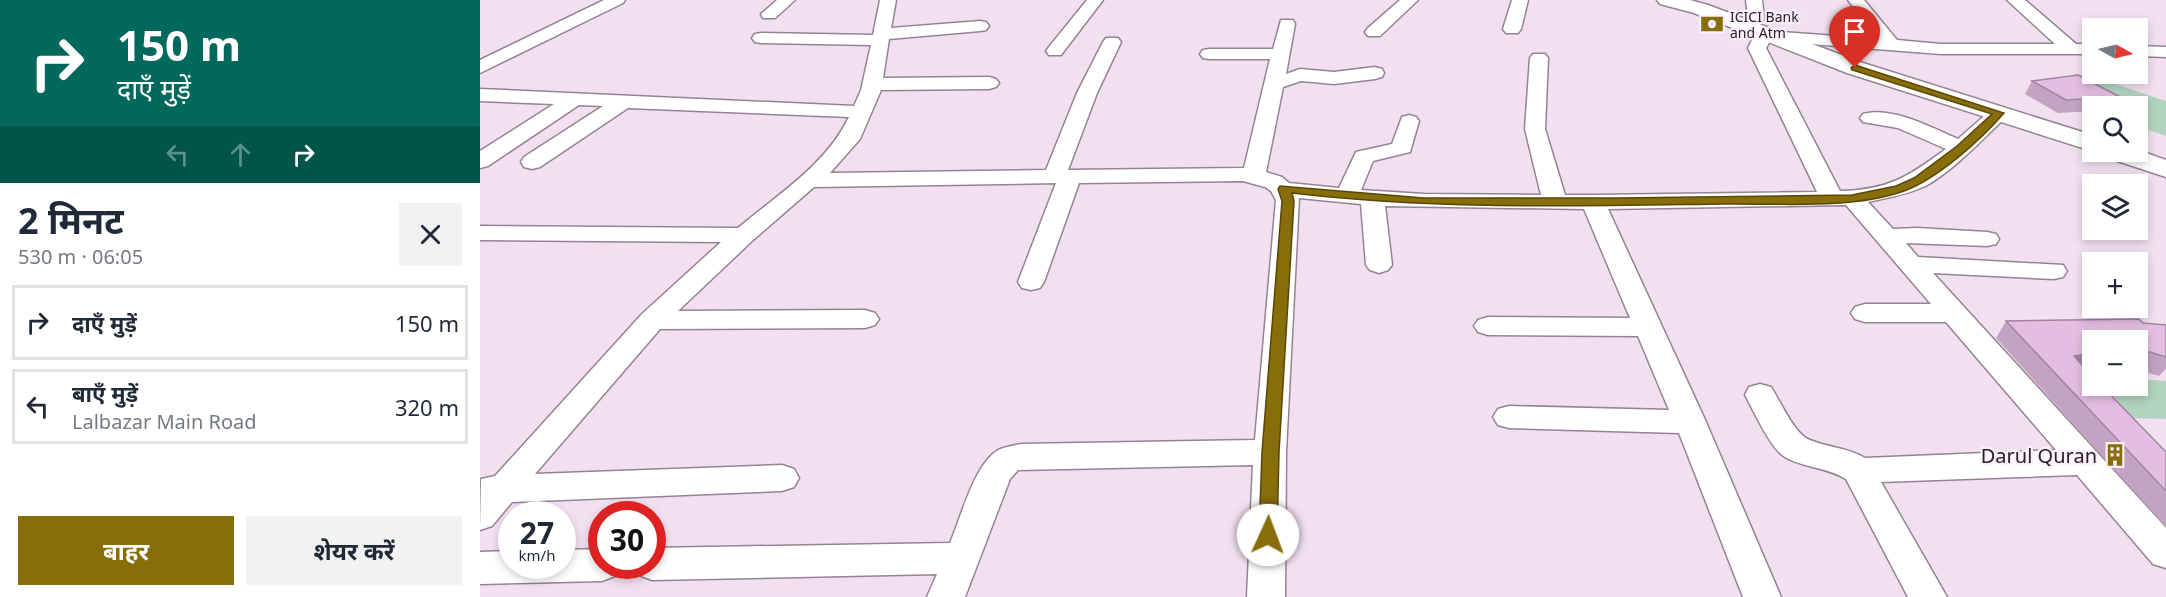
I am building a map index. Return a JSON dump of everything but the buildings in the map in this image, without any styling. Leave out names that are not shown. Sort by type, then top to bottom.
[{"type":"main road","points":[[1666,0],[1691,6],[1855,68],[2082,140]]},
{"type":"main road","points":[[2146,162],[2166,169]]},
{"type":"street","points":[[480,67],[617,0]]},
{"type":"street","points":[[769,14],[787,0]]},
{"type":"street","points":[[480,516],[492,489],[574,406],[652,320],[744,235],[832,160],[849,139],[863,112],[873,84],[888,0]]},
{"type":"street","points":[[1055,51],[1095,0]]},
{"type":"street","points":[[1374,32],[1410,0]]},
{"type":"street","points":[[1512,29],[1520,0]]},
{"type":"street","points":[[1754,0],[1760,40],[1757,48],[1842,199],[1887,237],[2166,553]]},
{"type":"street","points":[[1856,0],[1893,47]]},
{"type":"street","points":[[2015,0],[2070,48]]},
{"type":"street","points":[[1254,175],[1287,24]]},
{"type":"street","points":[[761,38],[880,37],[980,26]]},
{"type":"street","points":[[1757,31],[1893,47],[2082,49]]},
{"type":"street","points":[[1031,282],[1087,93],[1112,42]]},
{"type":"street","points":[[2148,51],[2166,52]]},
{"type":"street","points":[[1209,54],[1280,54]]},
{"type":"street","points":[[1539,57],[1535,129],[1555,202]]},
{"type":"street","points":[[1273,84],[1300,75],[1334,78],[1375,73]]},
{"type":"street","points":[[873,84],[989,83]]},
{"type":"street","points":[[480,95],[863,112]]},
{"type":"street","points":[[480,161],[574,100]]},
{"type":"street","points":[[532,162],[623,102]]},
{"type":"street","points":[[810,180],[1254,175],[1272,180],[1284,189],[1372,199],[1593,202],[1842,199],[1899,189],[1918,181],[1961,148],[1999,113]]},
{"type":"street","points":[[1870,117],[1903,123],[1961,148]]},
{"type":"street","points":[[1347,196],[1364,157],[1368,154],[1397,150],[1402,147],[1409,121]]},
{"type":"street","points":[[1266,597],[1270,452],[1288,201],[1284,189]]},
{"type":"street","points":[[1372,199],[1379,265]]},
{"type":"street","points":[[1593,202],[1690,422],[1762,597]]},
{"type":"street","points":[[480,233],[744,235]]},
{"type":"street","points":[[1887,237],[1917,235],[1987,239]]},
{"type":"street","points":[[1911,264],[2054,271]]},
{"type":"street","points":[[1865,313],[1954,314]]},
{"type":"street","points":[[652,320],[865,319]]},
{"type":"street","points":[[1488,326],[1648,327]]},
{"type":"street","points":[[1760,395],[1787,439],[1797,449],[1842,460],[1864,473]]},
{"type":"street","points":[[1509,417],[1690,422]]},
{"type":"street","points":[[946,597],[996,473],[1007,460],[1021,457],[1270,452]]},
{"type":"street","points":[[1928,597],[1863,482],[1864,473],[1870,469],[2084,462]]},
{"type":"street","points":[[492,489],[782,478]]},
{"type":"street","points":[[666,564],[960,558]]},
{"type":"street","points":[[480,568],[588,565]]},
{"type":"green space","points":[[2082,80],[2082,84],[2115,84],[2166,101],[2166,136],[2148,130],[2148,96],[2084,96],[2070,89]]},
{"type":"green space","points":[[2148,380],[2166,381],[2166,419],[2132,418],[2114,396],[2148,396]]},
{"type":"place","name":"ICICI Bank and Atm","points":[[1712,24]]},
{"type":"place","name":"Darul Quran","points":[[2115,455]]},
{"type":"route","points":[[1268,535],[1270,452],[1288,201],[1284,189],[1366,198],[1424,201],[1617,202],[1852,198],[1899,189],[1918,181],[1961,148],[1999,113],[1855,68]]}]
